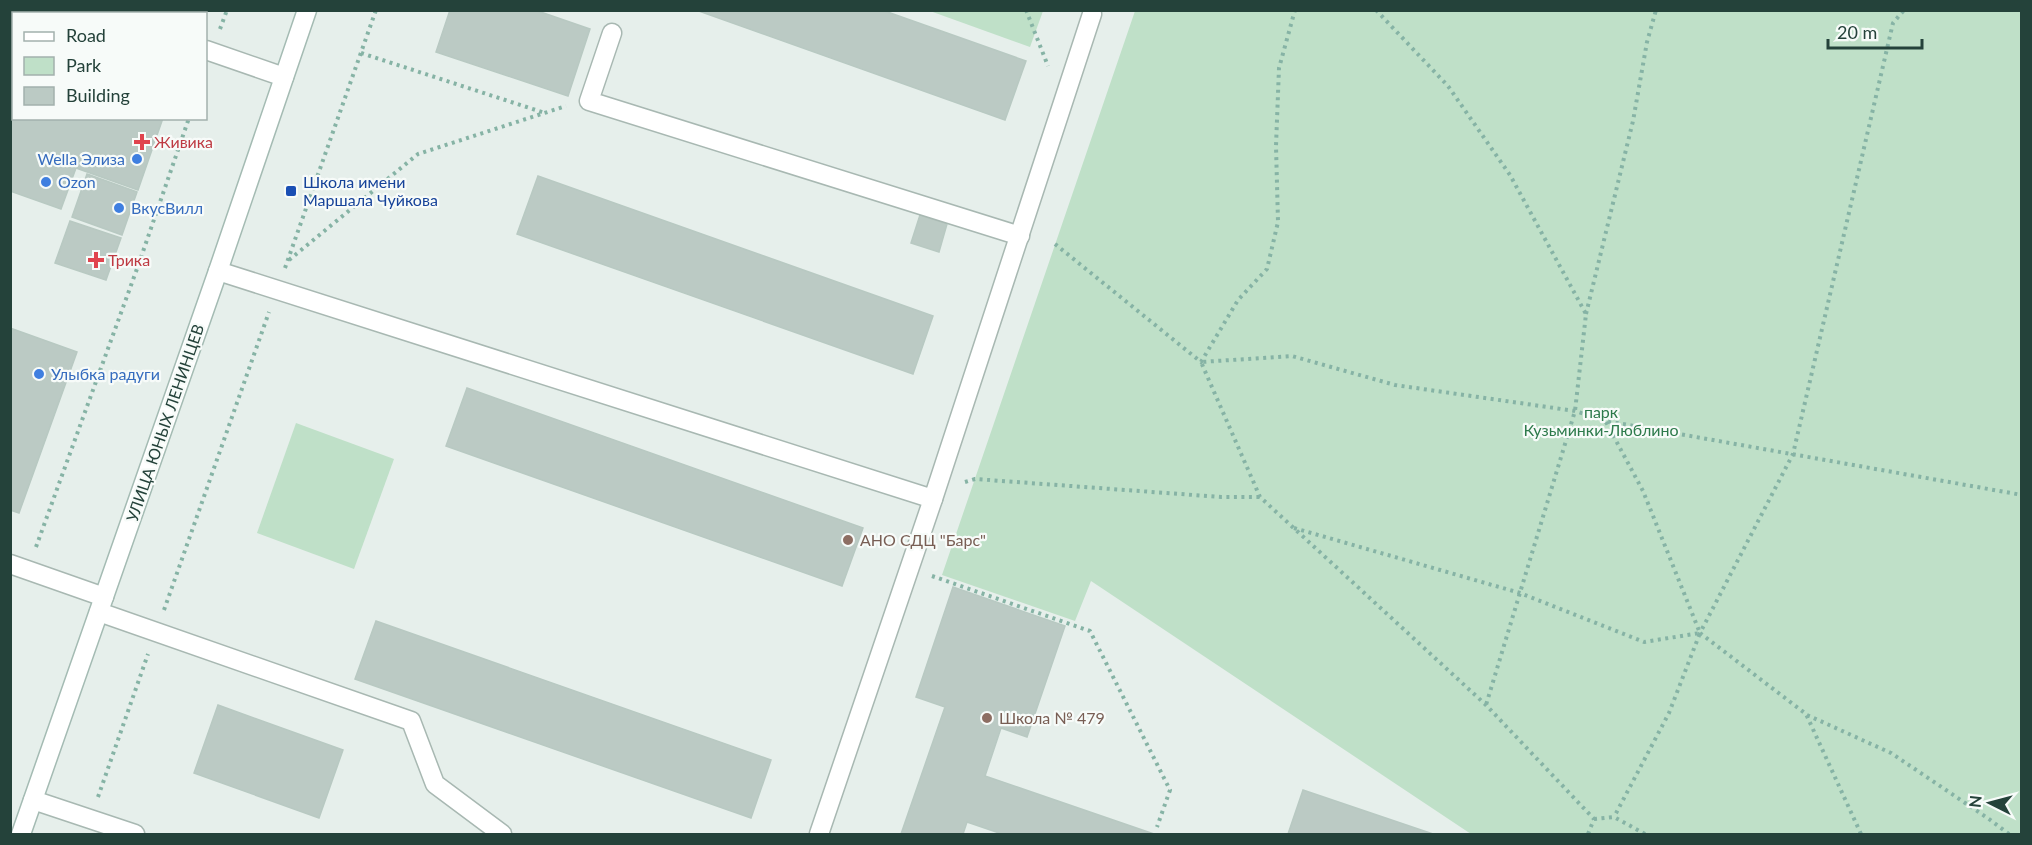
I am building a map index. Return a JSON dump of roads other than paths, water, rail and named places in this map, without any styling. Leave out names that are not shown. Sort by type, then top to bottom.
[{"type":"main road","name":"УЛИЦА ЮНЫХ ЛЕНИНЦЕВ","points":[[21,834],[218,272],[307,10]]},
{"type":"main road","points":[[819,834],[933,499],[1092,14]]},
{"type":"main road","points":[[612,33],[589,101],[1020,236]]},
{"type":"main road","points":[[207,50],[284,77]]},
{"type":"main road","points":[[218,272],[933,499]]},
{"type":"main road","points":[[19,567],[102,604],[156,632],[411,721],[435,784],[502,834]]},
{"type":"main road","points":[[33,800],[135,834]]},
{"type":"place","name":"Живика","points":[[142,142]]},
{"type":"place","name":"Wella Элиза","points":[[137,159]]},
{"type":"place","name":"Ozon","points":[[46,182]]},
{"type":"place","name":"Школа имени Маршала Чуйкова","points":[[291,191]]},
{"type":"place","name":"ВкусВилл","points":[[119,208]]},
{"type":"place","name":"Трика","points":[[96,260]]},
{"type":"place","name":"Улыбка радуги","points":[[39,374]]},
{"type":"place","name":"АНО СДЦ \"Барс\"","points":[[848,540]]},
{"type":"place","name":"Школа № 479","points":[[987,718]]},
{"type":"park label","name":"парк Кузьминки-Люблино","points":[[1601,421]]}]
